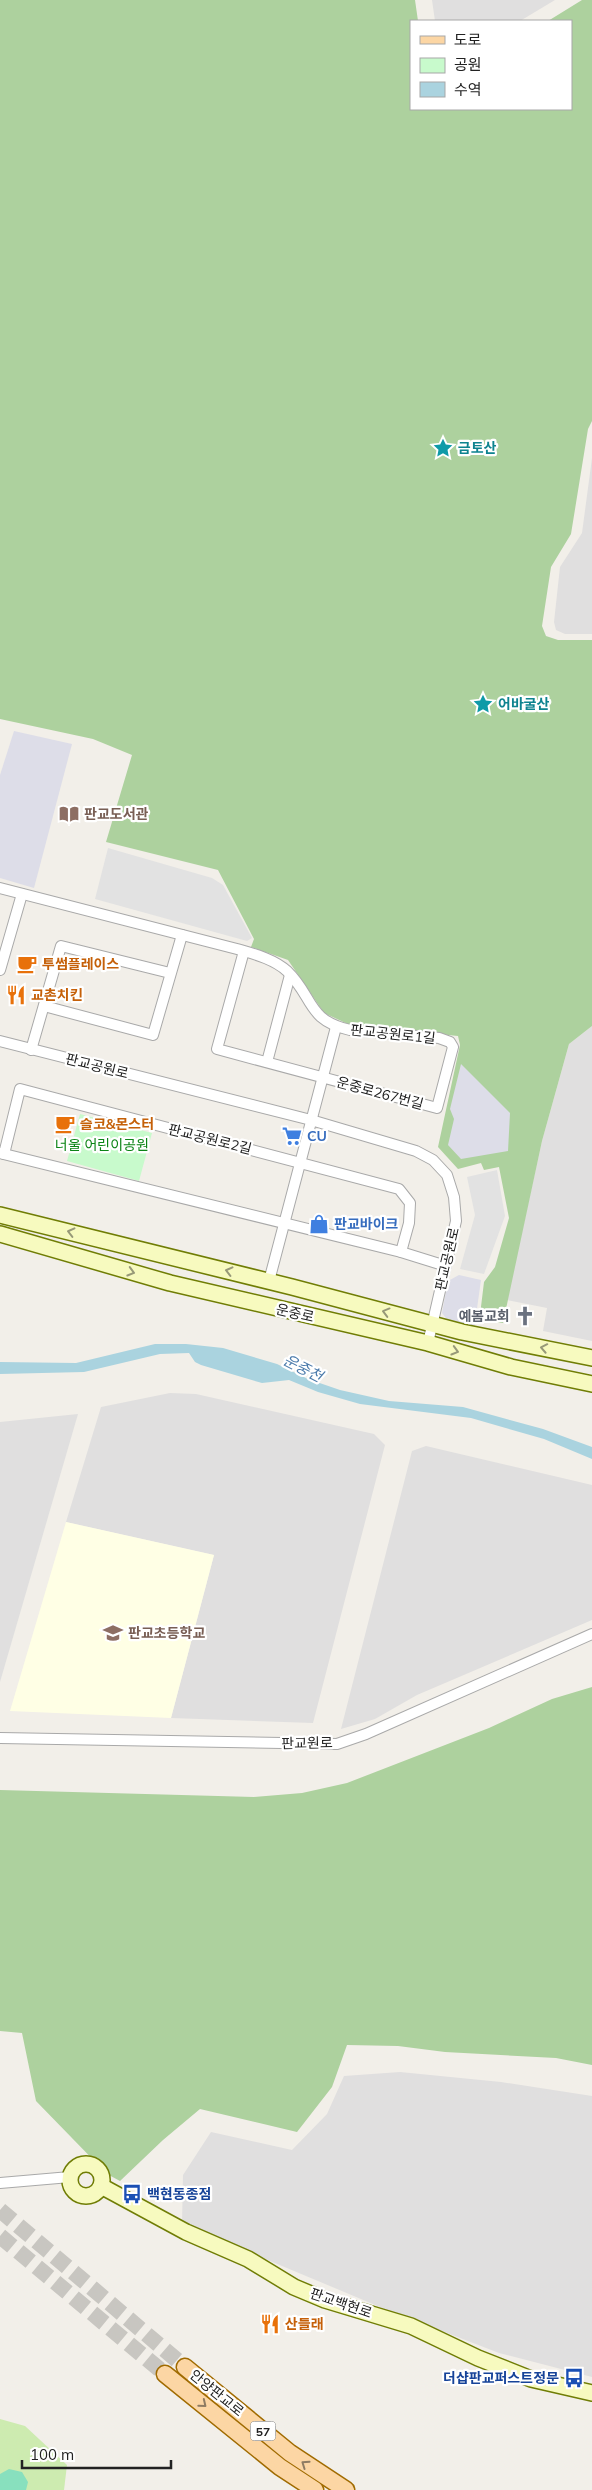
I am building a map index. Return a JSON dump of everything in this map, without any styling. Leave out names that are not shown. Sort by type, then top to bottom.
[{"type":"main road","name":"운중로","points":[[0,1215],[269,1281],[462,1332],[592,1358]]},
{"type":"main road","name":"운중로","points":[[0,1234],[170,1283],[428,1343],[511,1367],[592,1384]]},
{"type":"main road","points":[[90,2164],[95,2166],[101,2175],[101,2186],[91,2195],[81,2195],[71,2186],[70,2178],[75,2168],[79,2165],[90,2164]]},
{"type":"main road","name":"판교백현로","points":[[101,2186],[186,2232],[248,2259],[294,2287],[325,2300],[411,2326],[478,2358],[531,2379],[592,2393]]},
{"type":"main road","name":"안양판교로","points":[[184,2367],[290,2453],[346,2490]]},
{"type":"main road","name":"안양판교로","points":[[165,2374],[280,2467],[315,2490]]},
{"type":"street","name":"판교공원로1길","points":[[0,888],[182,934],[269,960],[290,976],[321,1018],[336,1027],[350,1030],[440,1038],[450,1042],[453,1047],[438,1108]]},
{"type":"street","points":[[0,970],[22,894]]},
{"type":"street","points":[[44,1006],[153,1035],[182,934]]},
{"type":"street","points":[[31,1050],[60,946],[170,973]]},
{"type":"street","points":[[244,951],[217,1049],[322,1078]]},
{"type":"street","points":[[268,1062],[290,976]]},
{"type":"street","points":[[269,1281],[336,1027]]},
{"type":"street","name":"판교공원로","points":[[0,1041],[310,1120],[416,1151],[433,1160],[447,1175],[454,1198],[456,1221],[428,1343]]},
{"type":"street","name":"운중로267번길","points":[[322,1078],[438,1108]]},
{"type":"street","name":"판교공원로2길","points":[[401,1252],[409,1223],[410,1203],[399,1189],[20,1090],[2,1154],[401,1252],[446,1266]]},
{"type":"street","name":"판교원로","points":[[0,1738],[336,1744],[366,1734],[592,1634]]},
{"type":"street","points":[[0,2183],[70,2178]]},
{"type":"shaded area","points":[[432,0],[555,0],[522,20],[435,20]]},
{"type":"shaded area","points":[[592,458],[592,634],[565,634],[556,630],[554,622],[560,567],[582,533]]},
{"type":"shaded area","points":[[14,731],[72,744],[34,888],[0,878],[0,775]]},
{"type":"shaded area","points":[[108,848],[212,878],[223,885],[252,938],[247,941],[95,899]]},
{"type":"shaded area","points":[[592,1026],[592,1341],[543,1331],[547,1308],[507,1300],[542,1141],[569,1044]]},
{"type":"shaded area","points":[[461,1064],[510,1113],[508,1151],[461,1159],[448,1145],[454,1119],[450,1109]]},
{"type":"shaded area","points":[[497,1170],[505,1216],[484,1274],[460,1269],[475,1215],[467,1177]]},
{"type":"shaded area","points":[[459,1275],[481,1280],[474,1330],[452,1326],[442,1313],[448,1281]]},
{"type":"shaded area","points":[[170,1393],[196,1394],[374,1434],[385,1445],[313,1723],[171,1718],[214,1555],[66,1522],[101,1407]]},
{"type":"shaded area","points":[[78,1414],[0,1682],[0,1422]]},
{"type":"shaded area","points":[[426,1446],[592,1485],[592,1620],[417,1695],[375,1719],[341,1729],[412,1451]]},
{"type":"shaded area","name":"판교초등학교","points":[[66,1522],[214,1555],[171,1718],[10,1711]]},
{"type":"shaded area","points":[[400,2072],[501,2082],[592,2096],[592,2377],[499,2353],[380,2307],[182,2224],[183,2175],[211,2132],[292,2150],[327,2114],[344,2076]]},
{"type":"green space","points":[[0,0],[415,0],[418,20],[410,20],[410,110],[572,110],[572,20],[550,20],[582,0],[592,0],[592,421],[588,429],[571,534],[551,567],[542,626],[546,636],[558,640],[592,640],[592,1026],[569,1044],[542,1141],[503,1323],[484,1320],[480,1315],[484,1282],[495,1267],[509,1218],[499,1167],[484,1170],[481,1163],[458,1169],[438,1147],[460,1045],[458,1036],[350,1025],[324,1013],[288,960],[251,947],[254,939],[218,870],[106,842],[132,755],[93,739],[0,719]]},
{"type":"green space","name":"너울 어린이공원","points":[[80,1114],[152,1133],[139,1181],[67,1161]]},
{"type":"green space","points":[[592,1687],[592,2065],[556,2058],[445,2052],[398,2046],[347,2045],[332,2087],[297,2132],[200,2109],[163,2140],[120,2181],[107,2174],[36,2101],[22,2033],[0,2031],[0,1790],[254,1797],[302,1793],[347,1783],[489,1728],[552,1699]]},
{"type":"green space","points":[[0,2419],[25,2426],[67,2465],[64,2490],[0,2490]]},
{"type":"green space","points":[[9,2469],[22,2472],[28,2482],[26,2490],[0,2490],[0,2474]]},
{"type":"water","points":[[155,1344],[186,1344],[223,1348],[277,1364],[308,1379],[340,1390],[389,1401],[463,1407],[543,1429],[592,1447],[592,1459],[544,1439],[471,1418],[360,1404],[318,1392],[289,1380],[262,1383],[201,1365],[195,1362],[189,1353],[160,1354],[84,1372],[0,1374],[0,1362],[76,1363]]},
{"type":"tunnel","points":[[0,2210],[185,2367]]},
{"type":"tunnel","points":[[0,2236],[165,2374]]},
{"type":"place","name":"금토산","points":[[443,448]]},
{"type":"place","name":"어바굴산","points":[[483,704]]},
{"type":"place","name":"판교도서관","points":[[69,814]]},
{"type":"place","name":"투썸플레이스","points":[[27,964]]},
{"type":"place","name":"교촌치킨","points":[[16,995]]},
{"type":"place","name":"슬코&몬스터","points":[[65,1124]]},
{"type":"place","name":"CU","points":[[292,1136]]},
{"type":"place","name":"판교바이크","points":[[319,1224]]},
{"type":"place","name":"예봄교회","points":[[525,1316]]},
{"type":"place","name":"판교초등학교","points":[[113,1633]]},
{"type":"place","name":"백현동종점","points":[[132,2194]]},
{"type":"place","name":"산들래","points":[[270,2324]]},
{"type":"place","name":"더샵판교퍼스트정문","points":[[574,2378]]},
{"type":"water label","name":"운중천","points":[[303,1368]]}]
